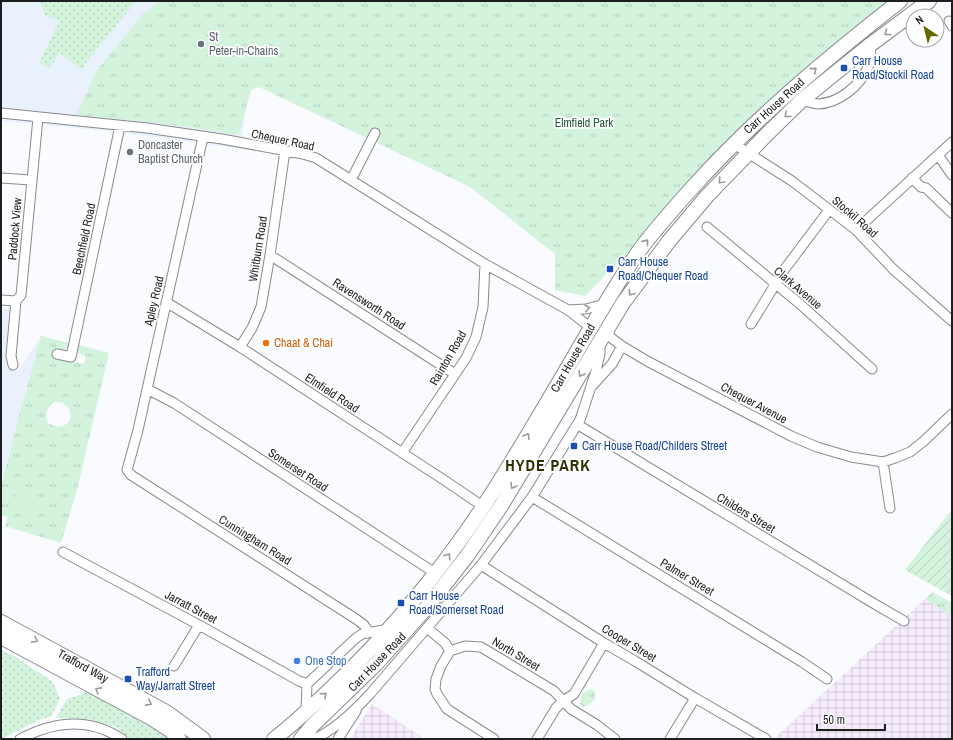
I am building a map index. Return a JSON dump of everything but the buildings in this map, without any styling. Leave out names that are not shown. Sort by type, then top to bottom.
[{"type":"highway","name":"Carr House Road","points":[[274,739],[306,712],[359,662],[389,629],[435,573],[484,507],[605,304],[640,250],[665,218],[734,144],[773,106],[823,62],[900,1]]},
{"type":"highway","name":"Carr House Road","points":[[301,739],[312,726],[378,664],[468,556],[501,506],[624,303],[669,241],[707,196],[802,100],[870,45],[929,1]]},
{"type":"highway","name":"Trafford Way","points":[[1,622],[166,712],[203,739]]},
{"type":"highway","name":"Trafford Way","points":[[1,636],[153,719],[170,730],[179,739]]},
{"type":"street","name":"Carr House Road","points":[[802,100],[817,104],[838,100],[855,86],[868,67],[871,54],[870,45]]},
{"type":"street","name":"Chequer Road","points":[[1,113],[147,128],[222,139],[303,154],[316,158],[485,264],[568,310],[590,328]]},
{"type":"street","name":"Paddock View","points":[[14,365],[11,356],[16,301],[21,295],[38,118]]},
{"type":"street","name":"Beechfield Road","points":[[58,354],[76,358],[120,126]]},
{"type":"street","points":[[351,180],[375,133]]},
{"type":"street","name":"Apley Road","points":[[127,470],[138,430],[203,137]]},
{"type":"street","points":[[856,230],[952,142]]},
{"type":"street","name":"Stockil Road","points":[[734,144],[792,181],[856,230],[893,269],[952,321]]},
{"type":"street","name":"Whitburn Road","points":[[240,347],[252,328],[260,307],[270,255],[285,151]]},
{"type":"street","points":[[938,155],[952,175]]},
{"type":"street","points":[[1,178],[32,180]]},
{"type":"street","points":[[912,178],[921,187],[926,188],[952,213]]},
{"type":"street","points":[[751,324],[784,270],[829,210]]},
{"type":"street","name":"Clark Avenue","points":[[707,227],[800,304],[872,369]]},
{"type":"street","name":"Ravensworth Road","points":[[270,255],[455,374]]},
{"type":"street","name":"Rainton Road","points":[[402,453],[455,374],[471,347],[480,324],[483,307],[485,264]]},
{"type":"street","points":[[1,300],[16,301]]},
{"type":"street","name":"Elmfield Road","points":[[166,302],[240,347],[484,507]]},
{"type":"street","points":[[568,310],[586,309],[605,304]]},
{"type":"street","points":[[338,739],[359,706],[481,565],[532,497],[582,414],[591,387],[604,335]]},
{"type":"street","name":"Chequer Avenue","points":[[604,335],[610,336],[622,346],[647,361],[797,439],[847,456],[883,462],[895,458],[910,452],[924,441],[952,414]]},
{"type":"street","points":[[591,387],[612,364],[622,346]]},
{"type":"street","name":"Somerset Road","points":[[146,389],[174,403],[435,573]]},
{"type":"street","name":"Childers Street","points":[[576,426],[580,426],[904,621]]},
{"type":"street","points":[[883,462],[890,508]]},
{"type":"street","name":"Cunningham Road","points":[[127,470],[131,476],[356,619],[364,625],[369,632]]},
{"type":"street","name":"Palmer Street","points":[[532,497],[802,662],[827,679]]},
{"type":"street","name":"Jarratt Street","points":[[63,552],[307,684]]},
{"type":"street","name":"Cooper Street","points":[[481,565],[604,643],[766,739]]},
{"type":"street","points":[[174,666],[199,625]]},
{"type":"street","points":[[427,628],[445,643],[450,651],[441,666],[436,679],[435,689],[437,694],[447,709],[494,739]]},
{"type":"street","points":[[306,712],[307,684],[356,638],[369,632],[389,629]]},
{"type":"street","points":[[537,739],[556,708],[563,701],[574,694],[604,643]]},
{"type":"street","name":"North Street","points":[[450,651],[465,646],[481,647],[554,691],[571,709],[597,725],[615,739]]},
{"type":"street","points":[[670,739],[695,698]]},
{"type":"street","points":[[319,738],[359,706]]},
{"type":"street","points":[[20,739],[45,728],[69,724],[96,726],[109,731],[122,739]]},
{"type":"shaded area","points":[[1,1],[157,1],[97,70],[166,124],[239,135],[245,113],[241,149],[107,131],[1,121]]},
{"type":"shaded area","points":[[1,308],[10,309],[6,369],[19,370],[41,336],[1,487]]},
{"type":"shaded area","points":[[925,599],[952,616],[952,739],[774,739]]},
{"type":"shaded area","points":[[372,704],[425,739],[350,739]]},
{"type":"green space","points":[[39,1],[136,1],[81,69],[60,53],[49,68],[39,63],[59,22],[45,15]]},
{"type":"green space","name":"Elmfield Park","points":[[158,1],[887,1],[867,27],[734,144],[585,296],[555,290],[555,254],[470,187],[259,87],[251,90],[239,135],[166,124],[76,115],[97,70],[142,15]]},
{"type":"green space","points":[[41,336],[69,343],[67,348],[64,350],[55,350],[54,358],[84,364],[86,357],[79,353],[77,349],[78,345],[109,353],[77,490],[61,543],[5,526],[8,517],[1,515],[1,487]],"holes":[[[55,402],[62,402],[69,408],[71,417],[64,425],[58,427],[51,425],[47,420],[48,408]]]},
{"type":"green space","points":[[28,487],[41,512],[28,519],[15,494]]},
{"type":"green space","points":[[952,509],[952,596],[905,570]]},
{"type":"green space","points":[[932,592],[952,603],[952,616],[925,599]]},
{"type":"green space","points":[[1,650],[14,656],[53,682],[60,699],[51,717],[41,719],[1,739]]},
{"type":"green space","points":[[591,689],[595,692],[594,700],[584,707],[580,704],[582,696],[586,691]]},
{"type":"green space","points":[[86,690],[168,736],[170,739],[130,739],[116,727],[89,719],[56,718],[67,699],[82,694]]},
{"type":"place","name":"St Peter-in-Chains","points":[[201,44]]},
{"type":"place","name":"Carr House Road/Stockil Road","points":[[844,68]]},
{"type":"place","name":"Doncaster Baptist Church","points":[[130,152]]},
{"type":"place","name":"Carr House Road/Chequer Road","points":[[610,269]]},
{"type":"place","name":"Chaat & Chai","points":[[266,343]]},
{"type":"place","name":"Carr House Road/Childers Street","points":[[574,446]]},
{"type":"place","name":"Carr House Road/Somerset Road","points":[[401,603]]},
{"type":"place","name":"One Stop","points":[[297,661]]},
{"type":"place","name":"Trafford Way/Jarratt Street","points":[[128,679]]},
{"type":"district","name":"HYDE PARK","points":[[548,465]]}]
